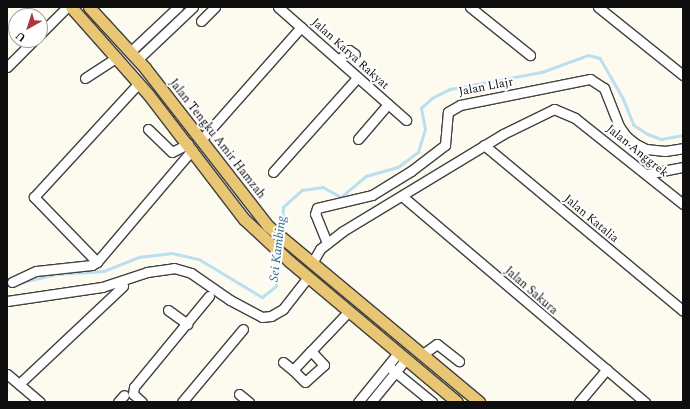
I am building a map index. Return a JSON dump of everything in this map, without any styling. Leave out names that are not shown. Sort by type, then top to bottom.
[{"type":"main road","points":[[71,7],[137,81],[190,147],[244,220],[289,261],[457,402]]},
{"type":"main road","name":"Jalan Tengku Amir Hamzah","points":[[89,7],[137,60],[257,212],[275,231],[479,402]]},
{"type":"main road","points":[[137,60],[137,81]]},
{"type":"street","points":[[48,26],[67,7]]},
{"type":"street","points":[[137,60],[178,7]]},
{"type":"street","points":[[137,60],[194,7]]},
{"type":"street","points":[[201,21],[215,7]]},
{"type":"street","name":"Jalan Karya Rakyat","points":[[278,7],[406,120]]},
{"type":"street","points":[[470,7],[530,55]]},
{"type":"street","points":[[598,7],[683,75]]},
{"type":"street","points":[[201,140],[301,27]]},
{"type":"street","points":[[7,67],[26,48]]},
{"type":"street","points":[[339,60],[349,50],[356,54]]},
{"type":"street","points":[[85,78],[117,57]]},
{"type":"street","points":[[273,172],[358,77]]},
{"type":"street","name":"Jalan Llajr","points":[[327,243],[315,214],[317,208],[372,195],[412,171],[445,144],[448,112],[460,105],[590,79],[604,88],[619,126],[626,136],[636,144],[646,149],[665,151],[683,148]]},
{"type":"street","points":[[97,262],[34,197],[137,81]]},
{"type":"street","points":[[358,139],[388,104]]},
{"type":"street","name":"Jalan Anggrek","points":[[484,145],[535,116],[554,109],[575,118],[683,204]]},
{"type":"street","points":[[148,129],[172,152],[190,147]]},
{"type":"street","points":[[312,263],[327,243],[484,145]]},
{"type":"street","name":"Jalan Katalia","points":[[484,145],[683,311]]},
{"type":"street","points":[[12,282],[36,271],[92,265],[97,262],[190,147]]},
{"type":"street","points":[[647,174],[683,167]]},
{"type":"street","name":"Jalan Sakura","points":[[402,196],[535,311],[607,369],[645,402]]},
{"type":"street","points":[[7,301],[102,287],[147,272],[174,268],[191,273],[230,300],[262,317],[271,316],[283,309],[308,277]]},
{"type":"street","points":[[19,384],[123,286]]},
{"type":"street","points":[[142,402],[133,394],[134,386],[209,296]]},
{"type":"street","points":[[168,310],[186,324]]},
{"type":"street","points":[[293,370],[349,311]]},
{"type":"street","points":[[182,402],[243,329]]},
{"type":"street","points":[[423,354],[437,344],[459,361]]},
{"type":"street","points":[[283,362],[306,382],[324,365],[311,351]]},
{"type":"street","points":[[358,402],[388,366],[402,356]]},
{"type":"street","points":[[371,402],[396,372],[402,356]]},
{"type":"street","points":[[388,366],[432,402]]},
{"type":"street","points":[[579,402],[607,369]]},
{"type":"street","points":[[7,374],[40,402]]},
{"type":"street","points":[[239,394],[249,402]]},
{"type":"waterway","name":"Sei Kambing","points":[[281,232],[283,207],[302,190],[323,187],[341,197],[366,176],[398,167],[418,152],[425,129],[421,108],[432,98],[450,89],[542,72],[588,55],[600,58],[623,98],[634,125],[648,134],[661,139],[683,135]]},
{"type":"waterway","name":"Sei Kambing","points":[[18,283],[57,274],[104,271],[139,257],[172,253],[199,259],[262,297],[276,286],[278,255]]}]
